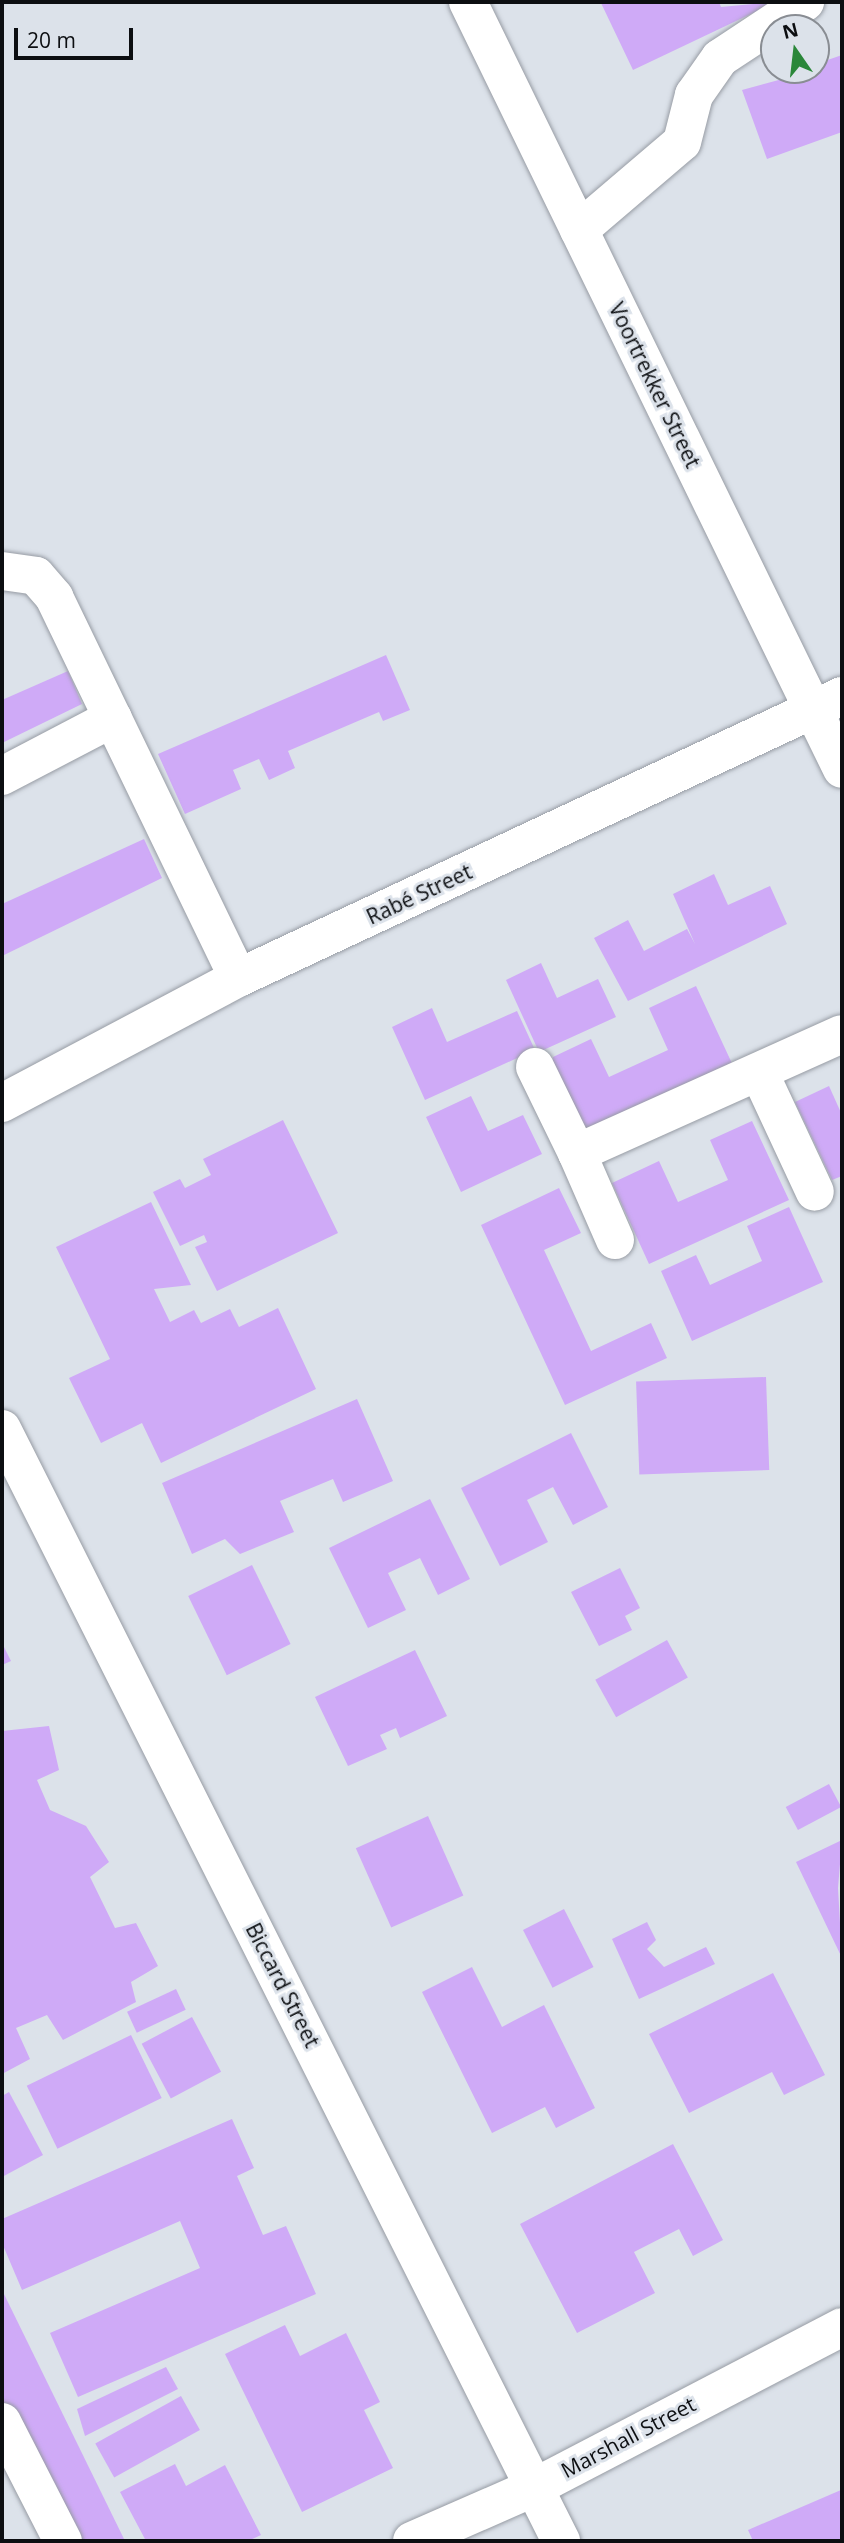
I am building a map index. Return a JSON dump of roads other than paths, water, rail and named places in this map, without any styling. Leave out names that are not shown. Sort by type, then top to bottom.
[{"type":"street","name":"Voortrekker Street","points":[[468,2],[579,230],[828,703],[842,769]]},
{"type":"street","points":[[579,230],[682,142],[694,95],[720,58],[805,2]]},
{"type":"street","points":[[2,571],[36,576],[54,597],[238,978]]},
{"type":"street","name":"Rabé Street","points":[[2,1103],[238,978],[828,703]]},
{"type":"street","points":[[2,776],[113,718]]},
{"type":"street","points":[[577,1153],[842,1034]]},
{"type":"street","points":[[535,1067],[615,1240]]},
{"type":"street","points":[[759,1072],[815,1192]]},
{"type":"street","name":"Biccard Street","points":[[2,1429],[12,1471],[561,2541]]},
{"type":"street","name":"Marshall Street","points":[[412,2541],[535,2487],[842,2327]]},
{"type":"street","points":[[2,2421],[63,2541]]}]
